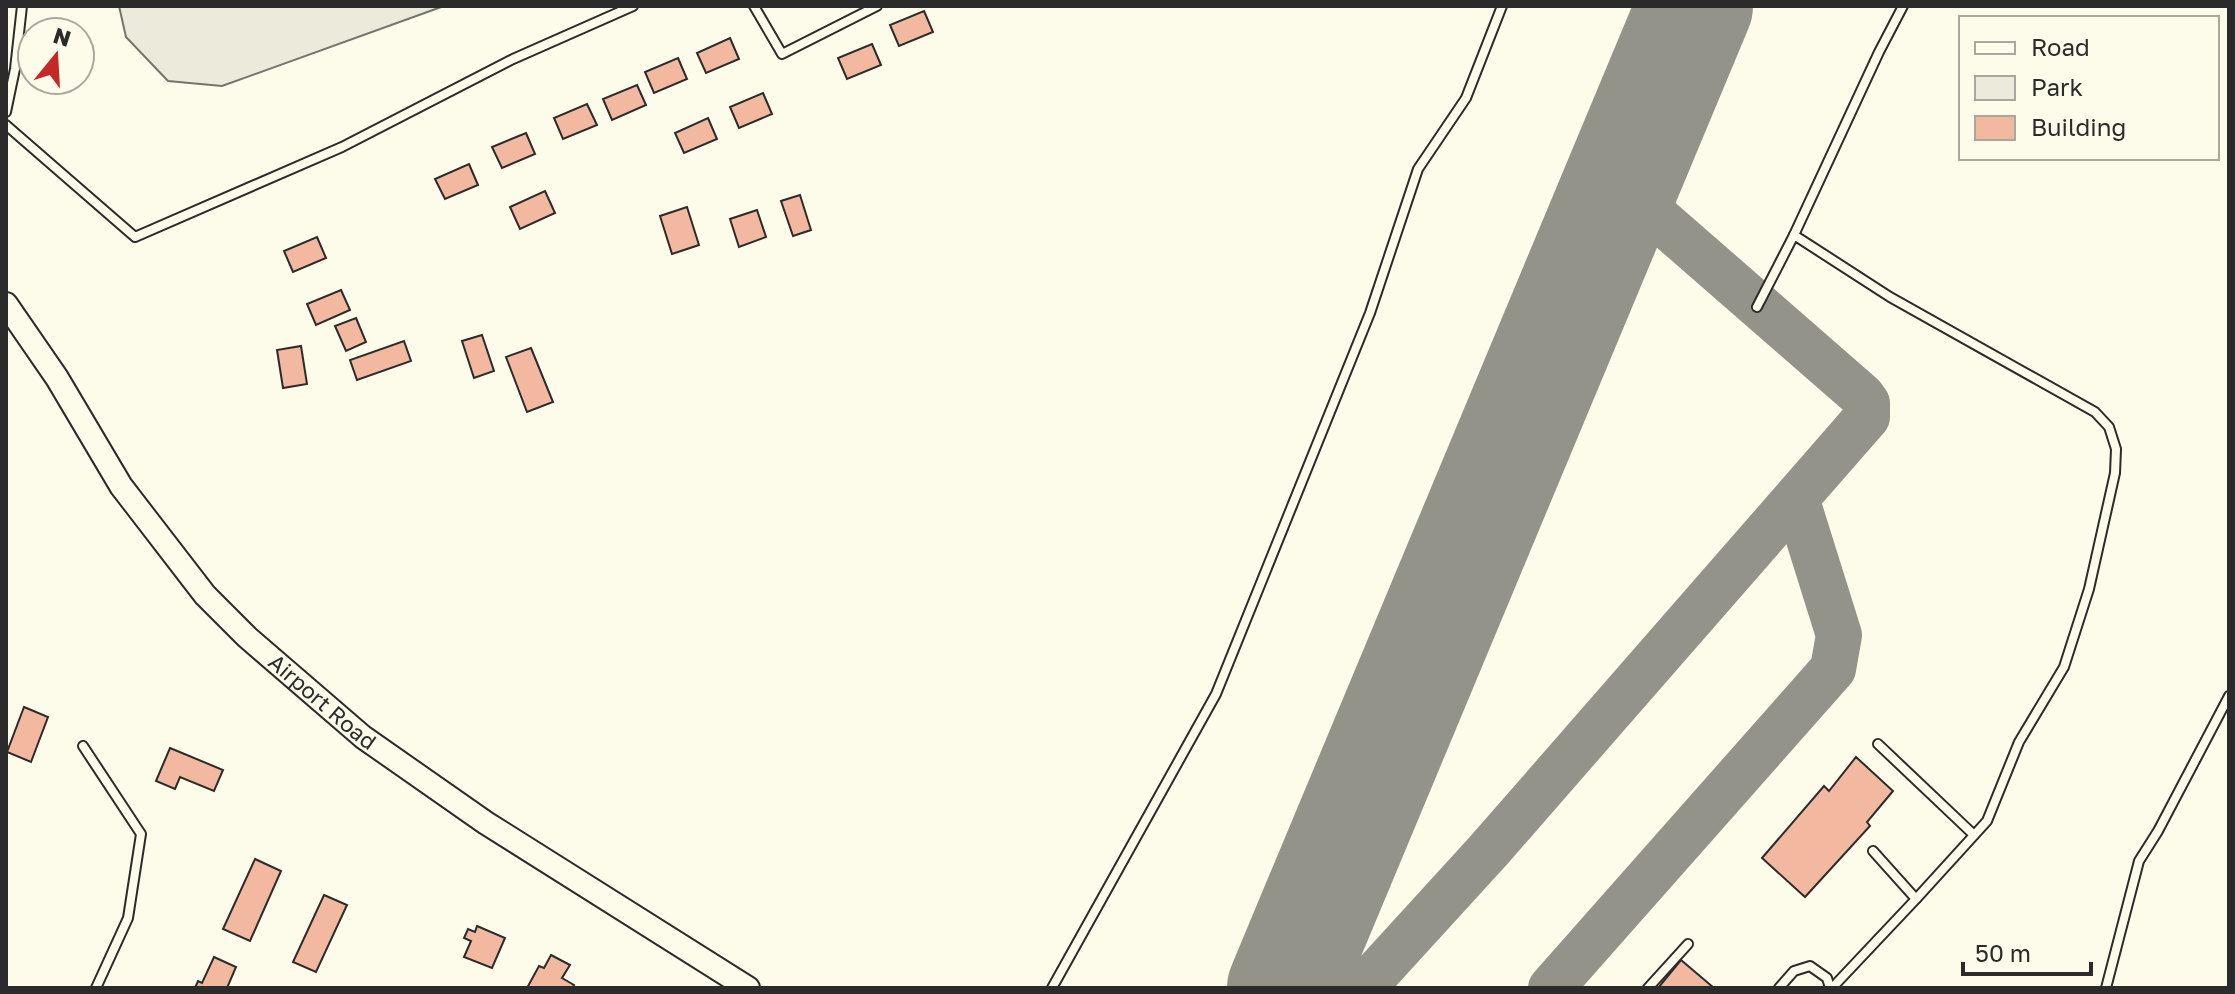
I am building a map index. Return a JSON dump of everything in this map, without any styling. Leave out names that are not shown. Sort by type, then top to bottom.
[{"type":"main road","name":"Airport Road","points":[[6,304],[57,378],[121,486],[205,595],[247,637],[376,746],[486,823],[748,988]]},
{"type":"lane","points":[[6,112],[15,69],[22,6]]},
{"type":"lane","points":[[6,125],[135,237],[342,147],[513,59],[633,6]]},
{"type":"lane","points":[[754,6],[782,54],[877,6]]},
{"type":"lane","points":[[1052,988],[1216,694],[1370,313],[1418,169],[1466,98],[1502,6]]},
{"type":"lane","points":[[1757,307],[1903,6]]},
{"type":"lane","points":[[1779,988],[1794,971],[1810,966],[1827,978],[1831,988],[1987,821],[2013,756],[2064,667],[2089,589],[2115,473],[2116,449],[2109,427],[2095,412],[1890,297],[1794,235]]},
{"type":"lane","points":[[2106,988],[2139,861],[2229,696]]},
{"type":"lane","points":[[1878,744],[1974,835]]},
{"type":"lane","points":[[83,746],[141,834],[128,918],[96,988]]},
{"type":"lane","points":[[1873,851],[1916,899]]},
{"type":"lane","points":[[1648,988],[1688,944]]},
{"type":"green space","points":[[119,6],[444,6],[222,86],[168,81],[126,37]]},
{"type":"building","points":[[924,11],[933,32],[899,46],[890,25]]},
{"type":"building","points":[[730,38],[739,59],[706,73],[697,53]]},
{"type":"building","points":[[872,44],[881,65],[847,79],[838,58]]},
{"type":"building","points":[[678,58],[687,79],[654,93],[645,72]]},
{"type":"building","points":[[637,85],[646,105],[612,120],[603,99]]},
{"type":"building","points":[[763,93],[772,114],[739,128],[730,107]]},
{"type":"building","points":[[587,104],[597,125],[563,139],[554,118]]},
{"type":"building","points":[[708,118],[717,139],[684,153],[675,133]]},
{"type":"building","points":[[526,133],[535,154],[502,168],[492,147]]},
{"type":"building","points":[[469,164],[478,185],[445,199],[435,179]]},
{"type":"building","points":[[545,191],[555,213],[520,229],[510,207]]},
{"type":"building","points":[[800,195],[811,230],[793,236],[781,201]]},
{"type":"building","points":[[687,207],[699,245],[672,254],[660,216]]},
{"type":"building","points":[[757,210],[766,237],[739,247],[730,219]]},
{"type":"building","points":[[317,237],[326,258],[293,272],[284,251]]},
{"type":"building","points":[[341,290],[350,310],[316,325],[307,304]]},
{"type":"building","points":[[356,318],[366,342],[346,351],[335,326]]},
{"type":"building","points":[[482,335],[494,371],[474,378],[462,341]]},
{"type":"building","points":[[404,341],[411,361],[357,380],[350,360]]},
{"type":"building","points":[[301,346],[307,384],[283,388],[277,350]]},
{"type":"building","points":[[531,348],[553,402],[527,412],[506,357]]},
{"type":"building","points":[[24,707],[48,717],[31,762],[7,752]]},
{"type":"building","points":[[170,748],[223,770],[214,791],[180,777],[175,789],[156,781]]},
{"type":"building","points":[[1856,757],[1893,791],[1867,822],[1870,826],[1805,897],[1762,858],[1824,786],[1829,791]]},
{"type":"building","points":[[255,859],[281,871],[250,941],[223,929]]},
{"type":"building","points":[[324,895],[347,905],[316,972],[293,962]]},
{"type":"building","points":[[477,926],[505,938],[492,968],[464,957],[471,941],[464,938],[468,929],[475,932]]},
{"type":"building","points":[[551,955],[570,965],[562,978],[574,985],[572,988],[527,988],[539,966],[544,968]]},
{"type":"building","points":[[214,957],[236,967],[227,988],[195,988],[198,981],[202,983]]},
{"type":"building","points":[[1681,960],[1714,988],[1658,988]]},
{"type":"taxiway","points":[[1363,988],[1489,850],[1867,417],[1867,403],[1862,396],[1620,185]]},
{"type":"taxiway","points":[[1551,988],[1833,669],[1839,635],[1797,501]]},
{"type":"runway","points":[[1285,988],[1695,6]]}]
